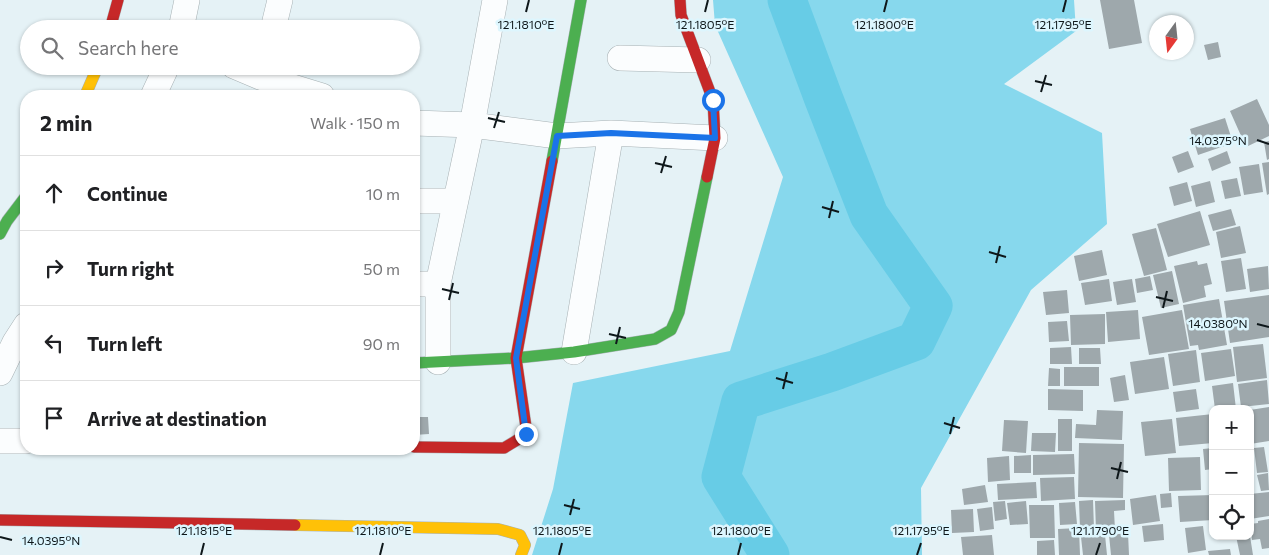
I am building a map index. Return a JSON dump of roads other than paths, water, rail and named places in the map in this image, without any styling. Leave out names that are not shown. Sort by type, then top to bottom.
[{"type":"street","points":[[112,20],[118,0]]},
{"type":"street","points":[[183,20],[187,0]]},
{"type":"street","points":[[275,20],[280,0]]},
{"type":"street","points":[[495,0],[472,125],[455,201],[426,284],[426,362],[516,358],[574,352],[655,339],[671,330],[679,312],[715,138],[713,100],[681,15],[680,0]]},
{"type":"street","points":[[420,447],[504,448],[526,434],[516,358],[581,0]]},
{"type":"street","points":[[620,58],[698,60]]},
{"type":"street","points":[[88,90],[94,75]]},
{"type":"street","points":[[156,90],[164,75]]},
{"type":"street","points":[[258,80],[298,90]]},
{"type":"street","points":[[420,123],[472,125],[557,136],[611,133],[715,138]]},
{"type":"street","points":[[574,352],[611,133]]},
{"type":"street","points":[[420,202],[455,201]]},
{"type":"street","points":[[0,234],[20,204]]},
{"type":"street","points":[[0,373],[20,343]]},
{"type":"street","points":[[0,440],[20,441]]},
{"type":"street","points":[[0,520],[498,529],[520,535],[525,545],[521,555]]},
{"type":"waterway","points":[[770,555],[721,477],[741,401],[832,372],[916,341],[933,306],[869,215],[787,0]]}]
